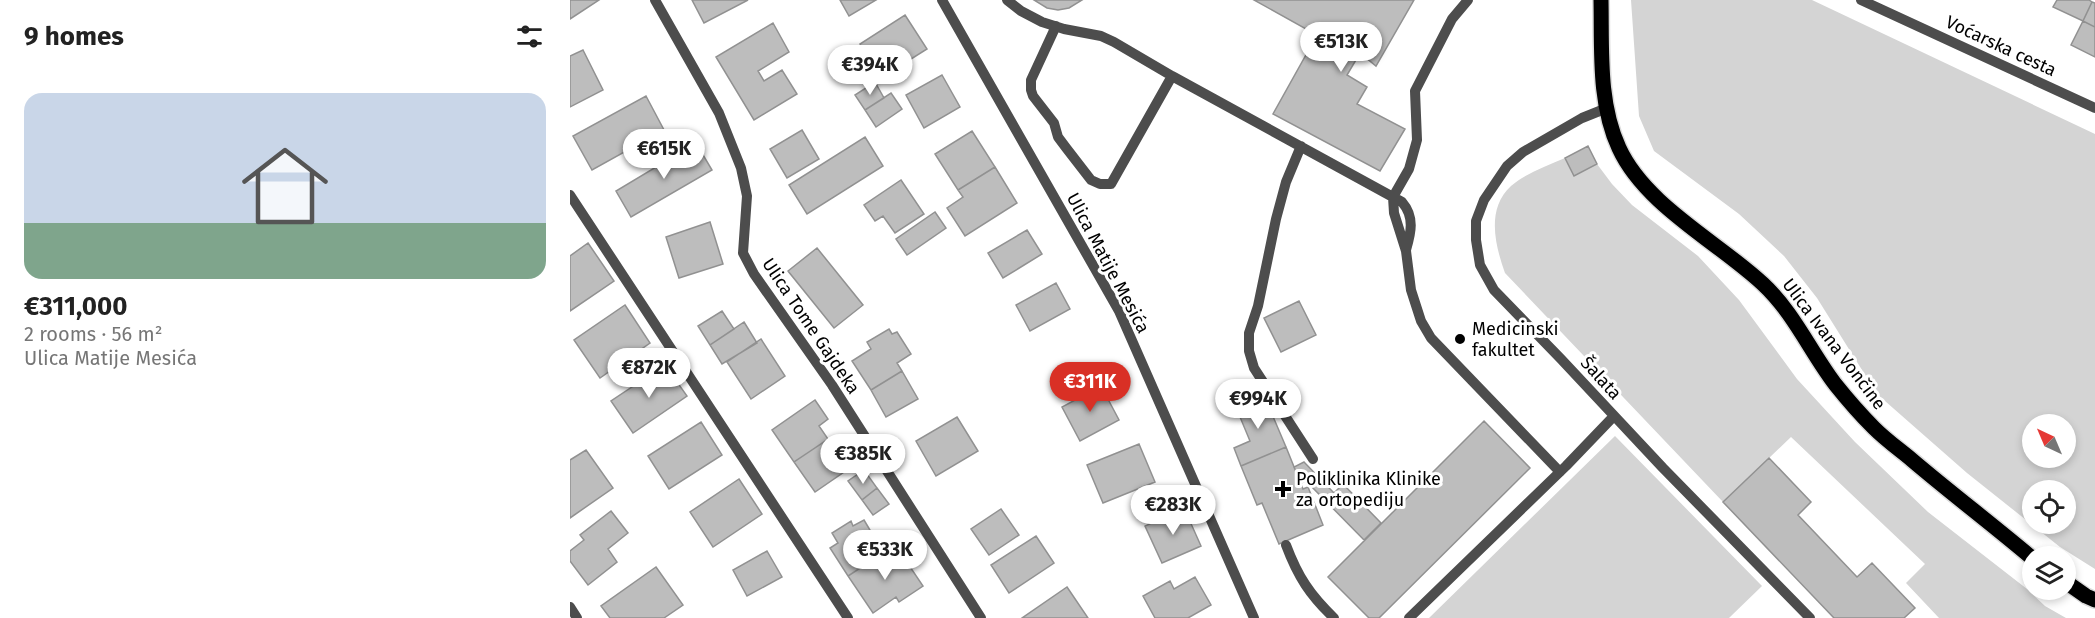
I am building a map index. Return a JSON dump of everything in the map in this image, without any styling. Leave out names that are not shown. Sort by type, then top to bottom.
[{"type":"main road","name":"Ulica Ivana Vončine","points":[[1601,0],[1603,68],[1611,128],[1620,149],[1640,180],[1671,210],[1726,253],[1776,298],[1834,383],[1875,429],[2022,550]]},
{"type":"main road","points":[[2076,589],[2095,600]]},
{"type":"street","name":"Ulica Tome Gajdeka","points":[[655,0],[719,113],[741,168],[747,196],[743,253],[754,274],[832,385],[981,618]]},
{"type":"street","points":[[1007,0],[1035,18],[1056,26],[1101,36],[1394,197]]},
{"type":"street","points":[[1468,0],[1452,19],[1415,91],[1417,140],[1409,169],[1394,197],[1394,213],[1406,251],[1411,290],[1421,321],[1431,338],[1560,472]]},
{"type":"street","name":"Voćarska cesta","points":[[1861,0],[2095,108]]},
{"type":"street","name":"Ulica Matije Mesića","points":[[944,1],[1119,311],[1254,618]]},
{"type":"street","points":[[1056,26],[1031,80],[1031,90],[1054,123],[1062,143],[1091,180],[1100,184],[1111,184],[1172,76]]},
{"type":"street","name":"Šalata","points":[[1607,108],[1582,118],[1523,153],[1507,166],[1484,200],[1476,221],[1480,265],[1494,290],[1810,618]]},
{"type":"street","points":[[1301,146],[1286,182],[1276,219],[1258,306],[1249,333],[1249,351],[1254,368],[1313,459]]},
{"type":"street","points":[[570,195],[848,618]]},
{"type":"street","points":[[1409,618],[1560,472],[1614,416]]},
{"type":"street","points":[[1286,545],[1296,571],[1308,592],[1334,618]]},
{"type":"street","points":[[570,608],[577,618]]},
{"type":"shaded area","points":[[1631,0],[1812,0],[2095,134],[2095,569],[2076,557],[2076,546],[2059,546],[2044,534],[2076,534],[2076,480],[2022,480],[2022,517],[1967,473],[1877,394],[1817,298],[1784,256],[1739,214],[1654,151],[1639,116]]},
{"type":"shaded area","points":[[1565,158],[1574,176],[1597,164],[1632,205],[1698,256],[1739,300],[1797,379],[1855,442],[1928,512],[2022,585],[2022,600],[2039,600],[2066,618],[1939,618],[1906,583],[1925,564],[1791,437],[1723,502],[1505,273],[1496,239],[1495,216],[1498,205],[1511,186],[1537,170]]},
{"type":"shaded area","points":[[1615,436],[1762,586],[1729,618],[1429,618]]},
{"type":"building","points":[[570,0],[599,0],[570,19]]},
{"type":"building","points":[[692,0],[748,0],[704,23]]},
{"type":"building","points":[[840,0],[876,0],[849,16]]},
{"type":"building","points":[[1034,0],[1082,0],[1069,8],[1058,10],[1047,8]]},
{"type":"building","points":[[1254,0],[1414,0],[1376,66],[1360,53],[1347,75],[1367,87],[1357,104],[1405,129],[1380,171],[1273,114],[1317,35]]},
{"type":"building","points":[[2057,0],[2089,0],[2092,2],[2083,21],[2053,7]]},
{"type":"building","points":[[2092,2],[2095,3],[2095,27],[2083,21]]},
{"type":"building","points":[[905,15],[927,49],[881,78],[860,44]]},
{"type":"building","points":[[2083,21],[2095,27],[2095,57],[2071,45]]},
{"type":"building","points":[[773,23],[789,52],[758,71],[764,81],[782,70],[797,94],[754,120],[716,57]]},
{"type":"building","points":[[583,50],[603,90],[570,107],[570,56]]},
{"type":"building","points":[[942,75],[960,107],[924,128],[906,95]]},
{"type":"building","points":[[875,82],[884,98],[865,110],[855,95]]},
{"type":"building","points":[[891,93],[902,109],[876,127],[865,110]]},
{"type":"building","points":[[646,96],[664,130],[592,170],[573,136]]},
{"type":"building","points":[[802,130],[819,159],[787,178],[770,149]]},
{"type":"building","points":[[972,131],[995,167],[958,190],[935,154]]},
{"type":"building","points":[[865,137],[883,166],[807,214],[789,185]]},
{"type":"building","points":[[696,143],[712,170],[631,217],[616,191]]},
{"type":"building","points":[[1588,146],[1597,164],[1574,176],[1565,158]]},
{"type":"building","points":[[995,167],[1017,203],[965,236],[947,208],[963,197],[958,190]]},
{"type":"building","points":[[901,180],[924,214],[895,233],[883,216],[875,221],[864,205]]},
{"type":"building","points":[[935,212],[946,228],[907,255],[896,239]]},
{"type":"building","points":[[710,222],[723,264],[679,278],[666,237]]},
{"type":"building","points":[[1027,230],[1042,254],[1003,278],[988,253]]},
{"type":"building","points":[[588,243],[614,281],[570,311],[570,256]]},
{"type":"building","points":[[817,248],[863,305],[834,328],[788,271]]},
{"type":"building","points":[[1056,283],[1070,309],[1030,331],[1016,305]]},
{"type":"building","points":[[1299,301],[1316,335],[1281,352],[1264,318]]},
{"type":"building","points":[[625,305],[650,343],[600,378],[574,340]]},
{"type":"building","points":[[722,311],[734,329],[710,345],[698,326]]},
{"type":"building","points":[[744,322],[757,343],[722,364],[710,345]]},
{"type":"building","points":[[889,329],[892,334],[897,332],[911,354],[897,363],[902,371],[871,390],[852,361],[871,349],[867,342]]},
{"type":"building","points":[[761,339],[785,376],[751,399],[727,362]]},
{"type":"building","points":[[665,365],[687,396],[633,433],[611,401]]},
{"type":"building","points":[[902,371],[918,399],[886,417],[871,390]]},
{"type":"building","points":[[1101,386],[1119,420],[1080,441],[1062,407]]},
{"type":"building","points":[[1263,393],[1286,447],[1241,466],[1234,448],[1250,441],[1235,405]]},
{"type":"building","points":[[815,400],[828,419],[819,426],[828,439],[794,462],[772,430]]},
{"type":"building","points":[[957,417],[978,451],[936,476],[916,441]]},
{"type":"building","points":[[1484,421],[1530,468],[1379,618],[1369,618],[1328,577]]},
{"type":"building","points":[[701,422],[722,455],[669,489],[648,456]]},
{"type":"building","points":[[824,442],[844,472],[815,492],[794,462]]},
{"type":"building","points":[[1139,444],[1155,482],[1103,503],[1087,465]]},
{"type":"building","points":[[1286,447],[1303,489],[1308,487],[1323,525],[1279,544],[1262,503],[1257,505],[1241,466]]},
{"type":"building","points":[[586,450],[613,488],[570,518],[570,460]]},
{"type":"building","points":[[1769,458],[1811,502],[1798,515],[1857,577],[1872,563],[1915,608],[1904,618],[1834,618],[1723,502]]},
{"type":"building","points":[[1304,462],[1334,493],[1343,484],[1381,523],[1364,540],[1306,481],[1301,483],[1294,467]]},
{"type":"building","points":[[864,470],[877,488],[862,500],[848,481]]},
{"type":"building","points":[[739,479],[762,514],[713,547],[690,512]]},
{"type":"building","points":[[877,488],[889,504],[873,515],[862,500]]},
{"type":"building","points":[[1184,508],[1201,546],[1162,563],[1145,526]]},
{"type":"building","points":[[1001,509],[1019,535],[989,555],[971,529]]},
{"type":"building","points":[[611,511],[628,533],[608,549],[617,562],[588,585],[570,561],[570,551],[584,540],[580,535]]},
{"type":"building","points":[[864,520],[880,547],[865,556],[869,562],[848,576],[830,548],[838,543],[832,533],[851,521],[853,526]]},
{"type":"building","points":[[1036,536],[1054,563],[1009,593],[991,565]]},
{"type":"building","points":[[767,551],[782,577],[747,596],[733,570]]},
{"type":"building","points":[[900,552],[923,586],[899,602],[896,597],[873,613],[848,576],[883,553],[888,561]]},
{"type":"building","points":[[656,567],[683,605],[664,618],[610,618],[601,606]]},
{"type":"building","points":[[1195,577],[1211,605],[1188,618],[1155,618],[1143,596],[1170,581],[1174,589]]},
{"type":"building","points":[[1067,587],[1088,618],[1022,618]]},
{"type":"place","name":"Medicinski fakultet","points":[[1460,339]]},
{"type":"place","name":"Poliklinika Klinike za ortopediju","points":[[1283,489]]}]
